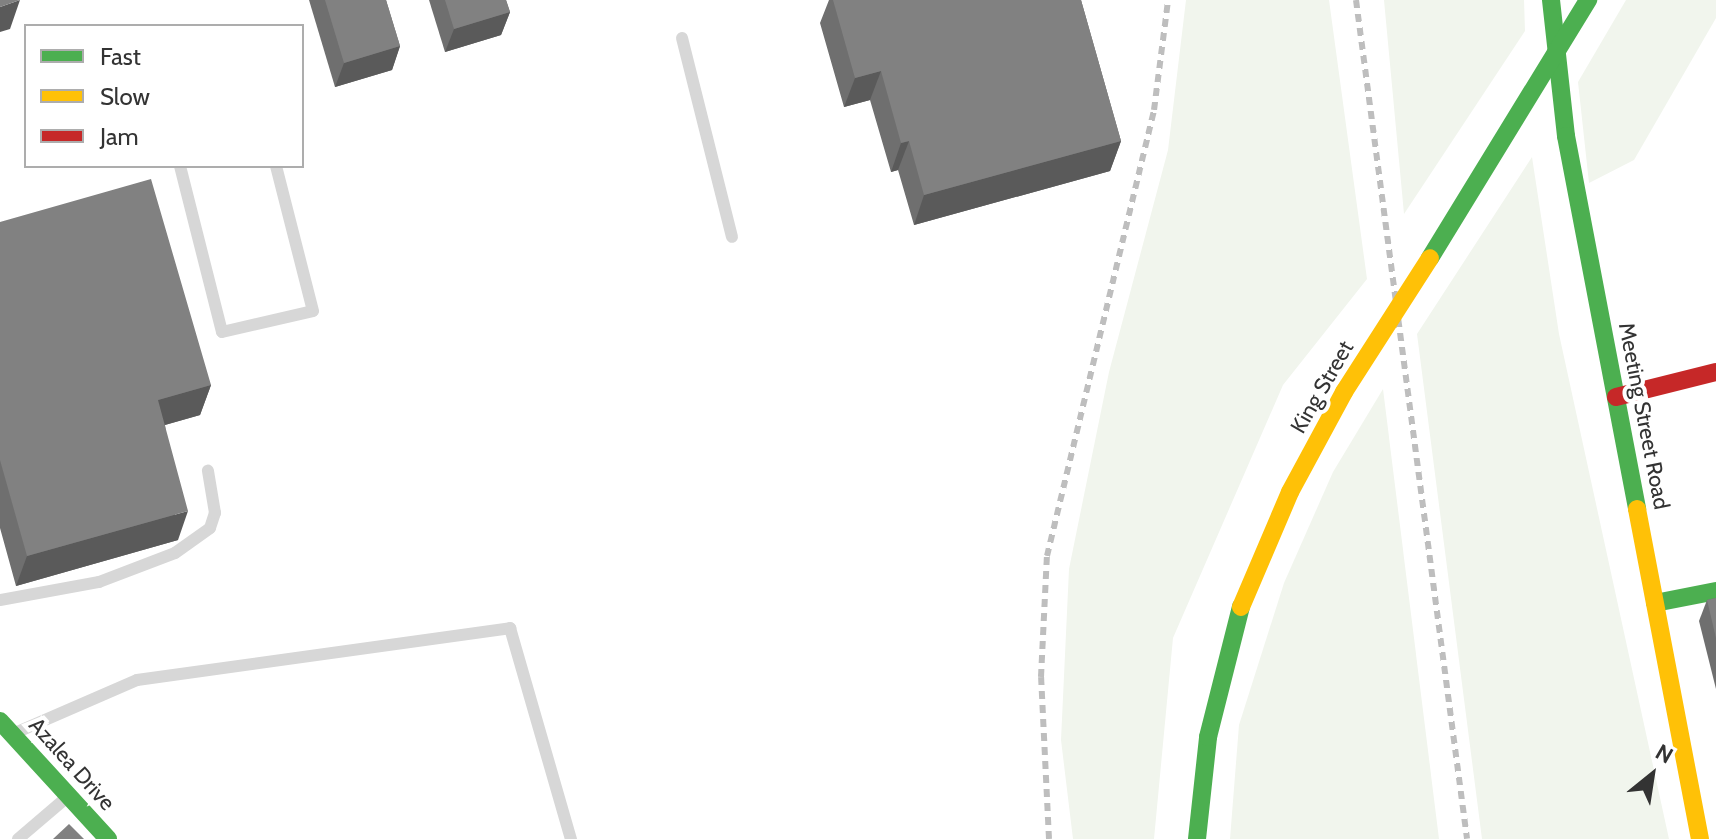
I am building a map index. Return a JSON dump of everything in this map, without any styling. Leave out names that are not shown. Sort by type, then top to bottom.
[{"type":"street","name":"Meeting Street Road","points":[[1551,0],[1566,136],[1700,839]]},
{"type":"street","name":"King Street","points":[[1197,839],[1208,737],[1241,607],[1290,492],[1344,392],[1510,133],[1588,0]]},
{"type":"street","points":[[1616,397],[1716,372]]},
{"type":"street","points":[[1655,603],[1716,591]]},
{"type":"street","name":"Azalea Drive","points":[[6,727],[108,839]]},
{"type":"lane","points":[[682,38],[732,237]]},
{"type":"lane","points":[[181,168],[222,332],[313,311],[277,168]]},
{"type":"lane","points":[[0,600],[99,582],[175,553],[210,528],[215,513],[208,471]]},
{"type":"lane","points":[[6,727],[137,680],[510,628],[571,839]]},
{"type":"lane","points":[[18,839],[69,795]]},
{"type":"shaded area","points":[[1186,0],[1329,0],[1367,279],[1283,385],[1173,638],[1154,839],[1073,839],[1061,740],[1069,569],[1109,372],[1168,150]]},
{"type":"shaded area","points":[[1384,0],[1524,0],[1525,31],[1404,214]]},
{"type":"shaded area","points":[[1626,0],[1716,0],[1716,18],[1634,160],[1589,183],[1578,82]]},
{"type":"shaded area","points":[[1532,157],[1559,334],[1669,839],[1482,839],[1417,334]]},
{"type":"shaded area","points":[[1383,389],[1439,839],[1230,839],[1239,725],[1284,583],[1333,472]]},
{"type":"building","points":[[0,0],[20,0],[0,7]]},
{"type":"building","points":[[325,0],[386,0],[400,46],[344,63]]},
{"type":"building","points":[[445,0],[506,0],[510,12],[454,29]]},
{"type":"building","points":[[833,0],[1081,0],[1121,141],[924,195],[909,141],[901,143],[881,71],[855,78]]},
{"type":"building","points":[[151,179],[211,385],[158,400],[188,511],[27,556],[0,460],[0,222]]},
{"type":"building","points":[[1716,598],[1716,638],[1707,600]]},
{"type":"building","points":[[69,824],[84,839],[53,839]]},
{"type":"railway","points":[[1049,839],[1041,677],[1047,556],[1154,110],[1168,0]]},
{"type":"railway","points":[[1356,0],[1467,839]]},
{"type":"traffic: fast","points":[[1551,0],[1566,136],[1637,509]]},
{"type":"traffic: fast","points":[[1430,258],[1588,0]]},
{"type":"traffic: fast","points":[[1655,603],[1716,591]]},
{"type":"traffic: fast","points":[[1197,839],[1208,737],[1241,607]]},
{"type":"traffic: fast","points":[[0,721],[108,839]]},
{"type":"traffic: slow","points":[[1241,607],[1290,492],[1344,392],[1430,258]]},
{"type":"traffic: slow","points":[[1637,509],[1700,839]]},
{"type":"traffic: jam","points":[[1616,397],[1716,372]]}]
